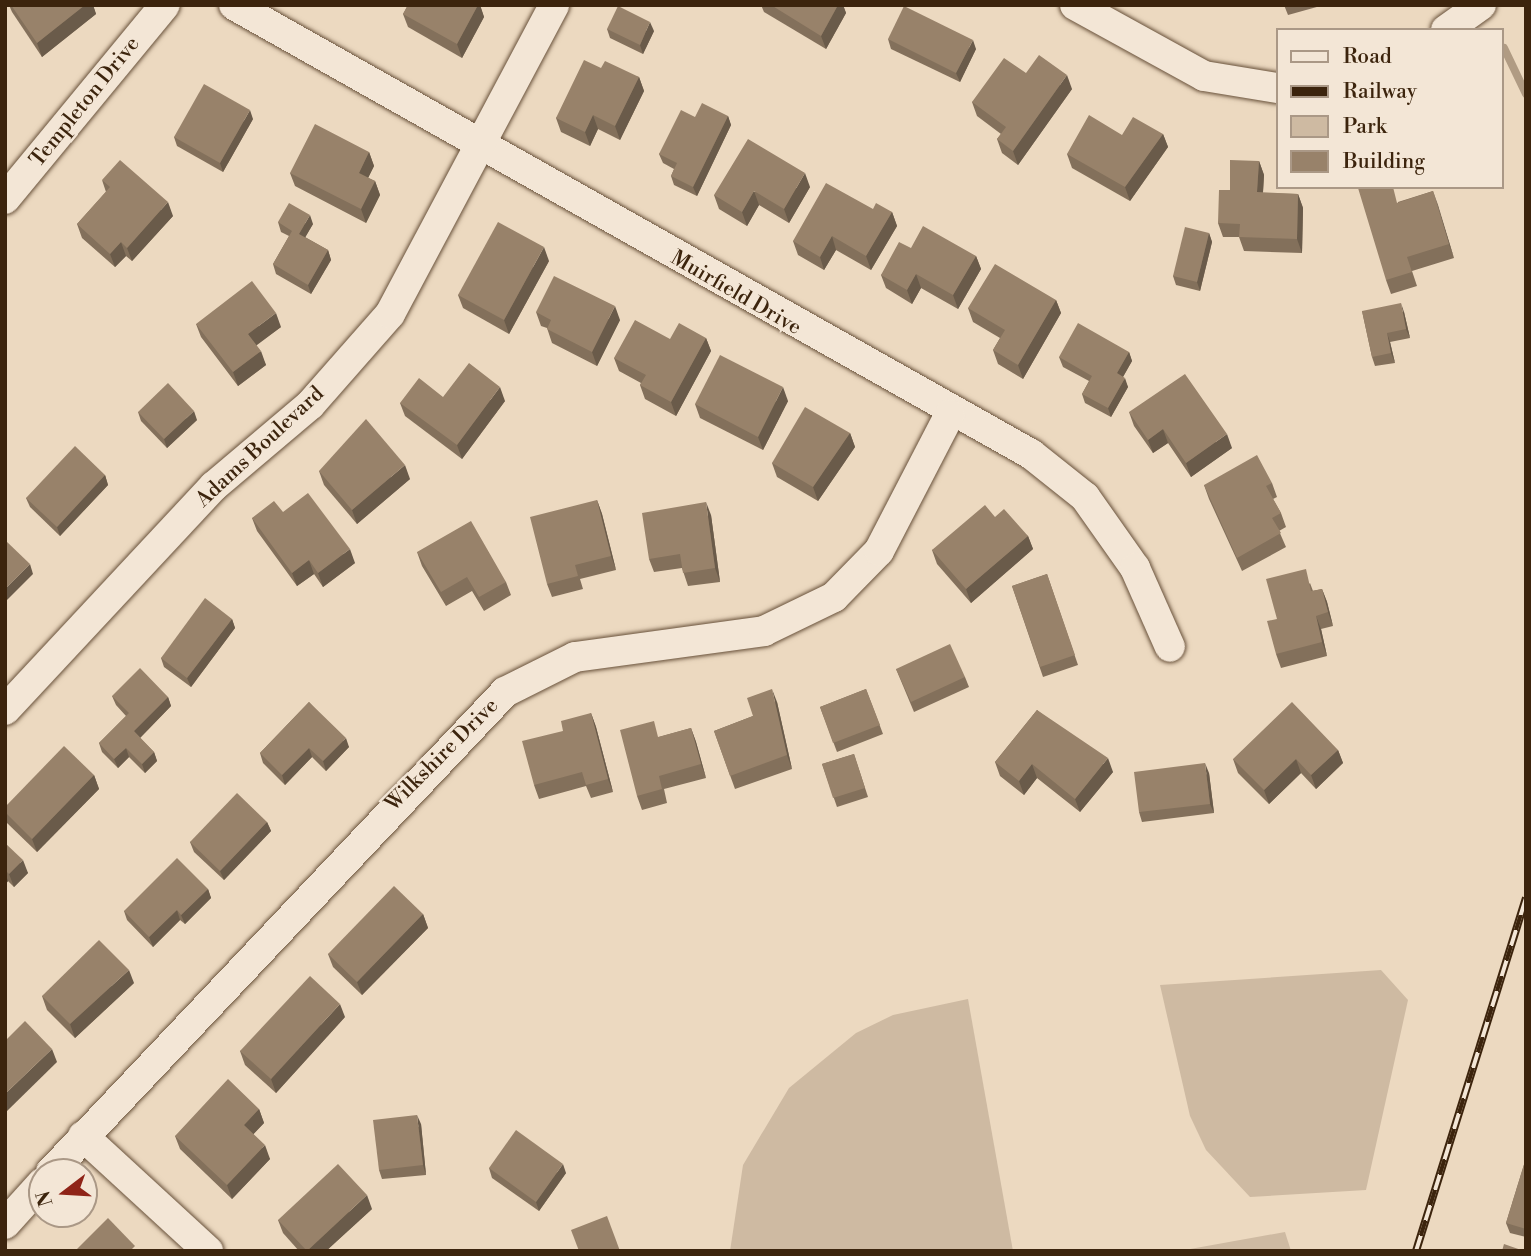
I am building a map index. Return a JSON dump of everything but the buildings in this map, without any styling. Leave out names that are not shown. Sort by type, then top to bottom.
[{"type":"street","name":"Templeton Drive","points":[[5,199],[165,5]]},
{"type":"street","name":"Muirfield Drive","points":[[234,5],[950,414],[1031,454],[1085,497],[1135,568],[1170,647]]},
{"type":"street","name":"Adams Boulevard","points":[[5,710],[214,486],[310,405],[390,314],[554,5]]},
{"type":"street","points":[[1075,5],[1204,76],[1276,88]]},
{"type":"street","points":[[1449,28],[1481,5]]},
{"type":"street","name":"Wilkshire Drive","points":[[63,1158],[505,692],[575,657],[764,631],[834,597],[879,551],[950,414]]},
{"type":"street","points":[[83,1136],[208,1251]]},
{"type":"street","points":[[5,1224],[28,1199]]},
{"type":"green space","points":[[1381,970],[1408,1000],[1366,1190],[1250,1197],[1206,1150],[1190,1116],[1160,985]]},
{"type":"green space","points":[[968,999],[1013,1251],[730,1251],[743,1165],[789,1088],[856,1033],[893,1015]]},
{"type":"green space","points":[[1285,1232],[1291,1251],[1179,1251]]},
{"type":"waterway","points":[[1504,48],[1526,94]]},
{"type":"railway","points":[[1416,1251],[1526,898]]}]
